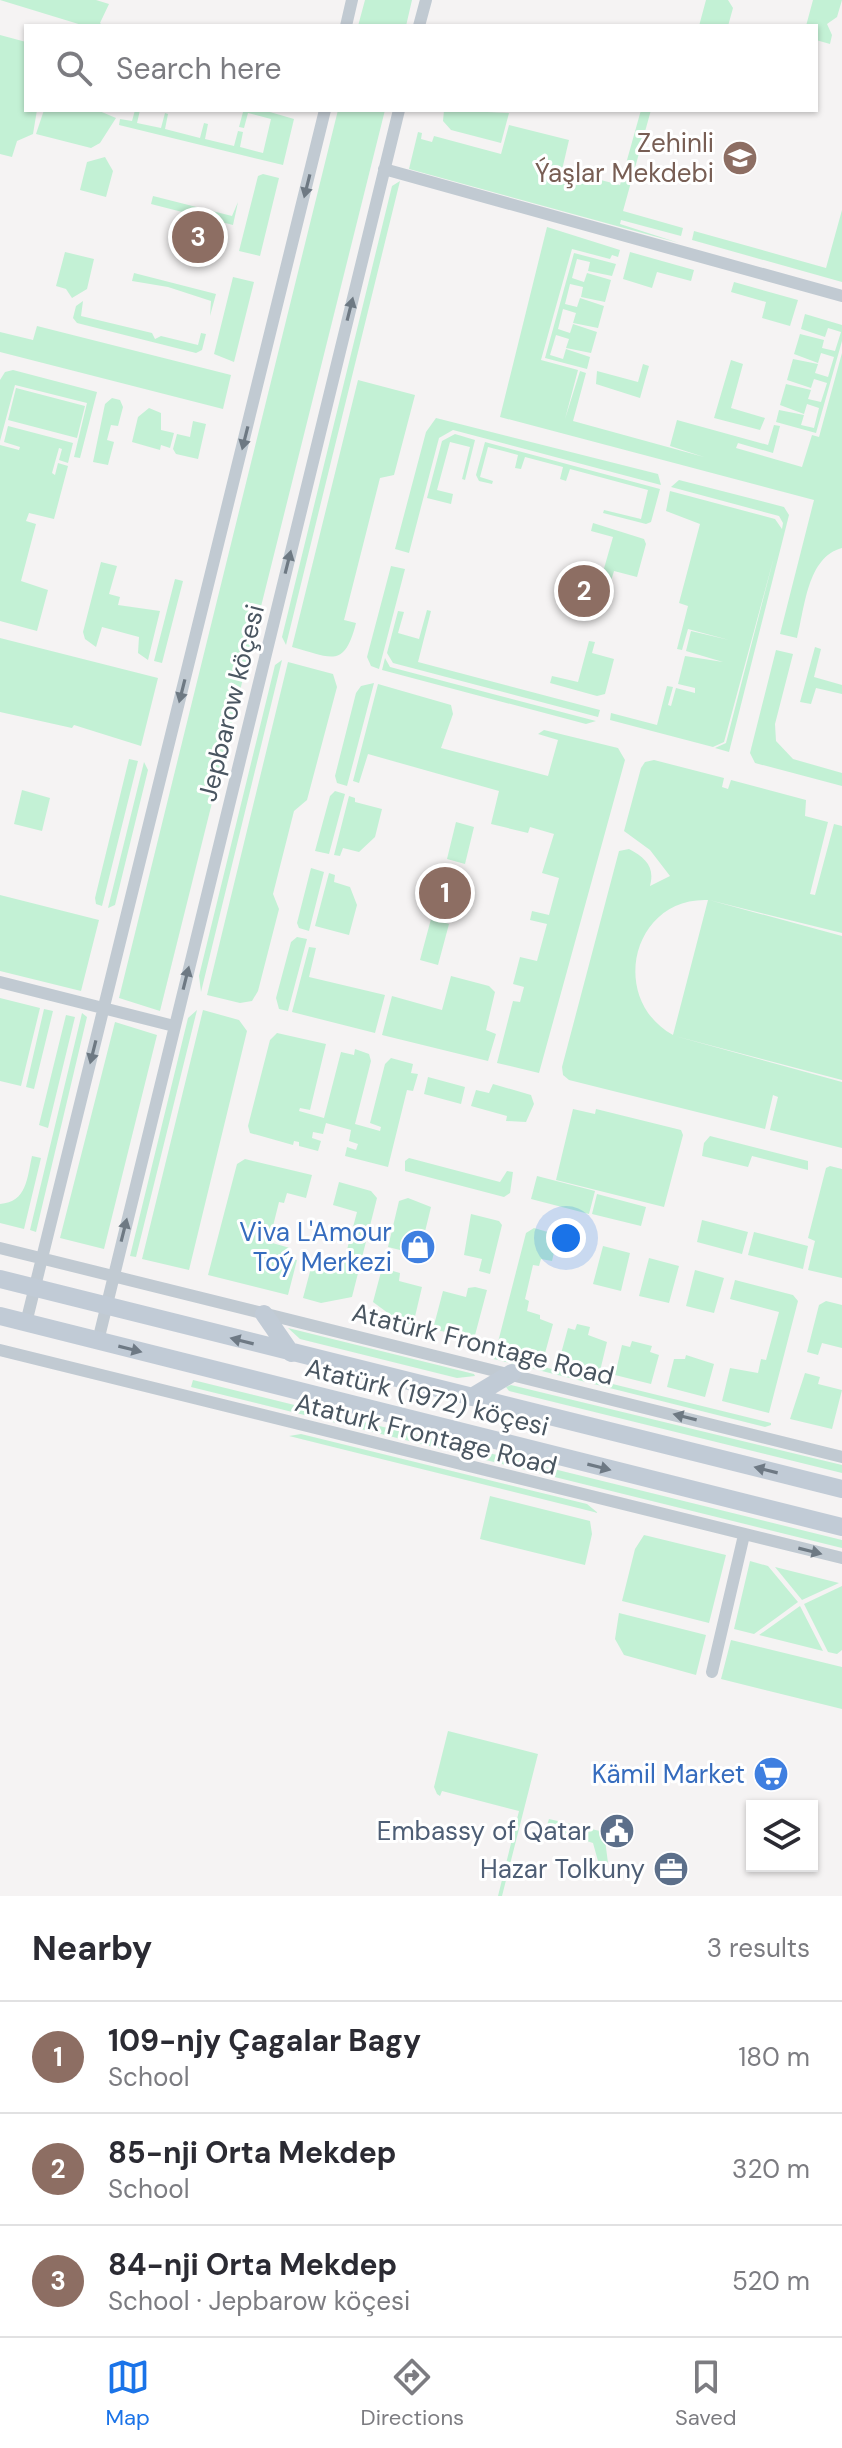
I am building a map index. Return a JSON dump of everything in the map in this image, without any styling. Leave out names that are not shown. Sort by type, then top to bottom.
[{"type":"main road","name":"Atatürk (1972) köçesi","points":[[0,1279],[842,1489]]},
{"type":"main road","points":[[264,1314],[291,1353]]},
{"type":"main road","name":"Atatürk (1972) köçesi","points":[[0,1316],[842,1527]]},
{"type":"main road","points":[[472,1397],[512,1373]]},
{"type":"street","points":[[346,24],[352,0]]},
{"type":"street","points":[[420,24],[426,0]]},
{"type":"street","name":"Jepbarow köçesi","points":[[26,1323],[325,112]]},
{"type":"street","name":"Jepbarow köçesi","points":[[98,1341],[398,112]]},
{"type":"street","points":[[384,169],[842,296]]},
{"type":"street","points":[[0,982],[174,1026]]},
{"type":"street","name":"Atatürk Frontage Road","points":[[0,1248],[842,1457]]},
{"type":"street","name":"Ataturk Frontage Road","points":[[0,1350],[842,1558]]},
{"type":"street","points":[[712,1672],[744,1535]]},
{"type":"green space","points":[[0,0],[96,0],[109,4],[101,24],[78,24]]},
{"type":"green space","points":[[365,0],[412,0],[406,24],[359,24]]},
{"type":"green space","points":[[706,0],[728,0],[733,8],[729,24],[700,24]]},
{"type":"green space","points":[[813,0],[842,0],[837,17],[827,24],[832,35],[830,44],[818,41],[818,24],[807,24]]},
{"type":"green space","points":[[0,35],[24,41],[24,112],[37,112],[33,134],[17,141],[12,157],[0,154]]},
{"type":"green space","points":[[43,112],[102,112],[116,118],[100,143],[91,148],[36,134]]},
{"type":"green space","points":[[134,112],[140,112],[137,123],[161,128],[165,113],[168,114],[165,129],[200,138],[204,123],[208,124],[205,139],[234,146],[238,131],[243,132],[240,147],[263,153],[271,119],[248,113],[244,128],[239,127],[243,112],[270,112],[294,119],[283,165],[119,125],[120,119],[132,121]]},
{"type":"green space","points":[[338,112],[385,112],[160,1011],[119,998]]},
{"type":"green space","points":[[444,112],[509,113],[501,143],[451,130],[443,121]]},
{"type":"green space","points":[[640,112],[650,112],[623,211],[683,228],[681,236],[621,220],[620,224],[679,243],[409,169],[418,132],[422,133],[421,139],[432,142],[434,136],[501,154],[509,125],[569,140],[562,170],[620,185]]},
{"type":"green space","points":[[105,157],[113,171],[106,197],[80,190],[87,162]]},
{"type":"green space","points":[[263,174],[279,178],[260,256],[239,251],[258,176]]},
{"type":"green space","points":[[400,181],[286,645],[282,637],[392,186]]},
{"type":"green space","points":[[153,196],[232,216],[238,202],[233,225],[151,204]]},
{"type":"green space","points":[[842,210],[842,282],[692,240],[694,231],[826,268]]},
{"type":"green space","points":[[547,227],[620,250],[618,257],[612,255],[610,259],[572,249],[541,360],[578,370],[565,419],[580,371],[586,373],[573,421],[704,457],[670,446],[677,420],[768,445],[774,425],[780,426],[773,453],[738,443],[736,448],[802,467],[812,435],[819,437],[842,353],[842,548],[830,553],[814,573],[797,638],[780,634],[814,500],[500,417]]},
{"type":"green space","points":[[65,252],[94,259],[87,289],[72,298],[66,289],[56,286]]},
{"type":"green space","points":[[630,252],[694,270],[691,281],[657,272],[652,288],[623,279]]},
{"type":"green space","points":[[574,253],[616,264],[612,276],[588,271],[590,262],[577,259],[572,278],[584,282],[587,273],[611,280],[605,302],[581,297],[583,287],[570,284],[565,304],[577,307],[580,298],[604,306],[598,328],[573,323],[576,313],[563,309],[558,329],[570,333],[573,324],[597,332],[591,353],[566,348],[569,339],[556,335],[550,355],[563,359],[566,349],[590,357],[587,369],[545,358]]},
{"type":"green space","points":[[134,273],[216,294],[210,316],[211,301],[168,287],[132,281]]},
{"type":"green space","points":[[233,277],[254,282],[234,362],[214,354]]},
{"type":"green space","points":[[734,282],[798,300],[790,326],[762,318],[766,302],[731,292]]},
{"type":"green space","points":[[83,301],[81,316],[152,333],[155,339],[161,336],[198,345],[201,333],[206,334],[202,350],[196,353],[77,323],[73,318],[76,306]]},
{"type":"green space","points":[[805,314],[842,325],[842,341],[816,433],[776,422],[779,410],[804,415],[801,425],[814,428],[819,408],[807,404],[804,414],[780,405],[786,384],[811,390],[808,399],[821,402],[827,383],[814,379],[811,388],[787,380],[793,359],[818,364],[815,373],[828,377],[834,357],[821,353],[818,363],[794,354],[800,334],[824,340],[822,348],[835,351],[841,332],[828,328],[825,337],[801,329]]},
{"type":"green space","points":[[37,326],[231,375],[223,409],[0,352],[0,332],[33,340]]},
{"type":"green space","points":[[731,360],[743,364],[731,408],[765,418],[760,430],[714,418]]},
{"type":"green space","points":[[643,364],[649,366],[640,398],[596,384],[597,371],[638,382]]},
{"type":"green space","points":[[13,370],[97,392],[80,458],[74,457],[87,403],[15,385],[0,441],[0,380],[5,372]]},
{"type":"green space","points":[[358,380],[415,395],[394,475],[380,478],[344,620],[356,623],[351,638],[341,654],[326,656],[292,647]]},
{"type":"green space","points":[[16,388],[85,406],[77,438],[8,420]]},
{"type":"green space","points":[[112,398],[120,400],[123,407],[118,426],[111,425],[107,440],[114,442],[108,465],[93,462],[105,404]]},
{"type":"green space","points":[[149,408],[161,413],[161,430],[174,433],[170,448],[161,445],[160,450],[132,442],[138,417]]},
{"type":"green space","points":[[436,418],[658,474],[661,485],[453,430],[439,438],[409,553],[395,549],[426,432]]},
{"type":"green space","points":[[193,421],[206,424],[198,459],[176,454],[173,449],[177,434],[190,437]]},
{"type":"green space","points":[[8,426],[73,443],[68,463],[59,460],[62,449],[59,448],[52,473],[55,475],[58,463],[68,466],[54,519],[29,513],[26,521],[36,524],[21,581],[48,590],[37,631],[0,621],[0,445],[19,450],[20,447],[4,442]]},
{"type":"green space","points":[[455,434],[475,440],[465,480],[462,479],[470,447],[450,442],[437,490],[453,494],[451,504],[427,498],[442,441]]},
{"type":"green space","points":[[485,442],[660,489],[651,522],[646,524],[603,513],[604,510],[641,519],[648,490],[570,469],[566,481],[560,479],[563,467],[525,457],[521,469],[515,468],[518,455],[488,447],[480,477],[493,481],[492,484],[479,481],[476,475]]},
{"type":"green space","points":[[679,480],[784,507],[789,515],[729,752],[715,748],[726,743],[774,557],[724,742],[713,747],[610,720],[611,713],[657,725],[667,686],[673,687],[668,705],[671,706],[676,688],[695,693],[695,688],[678,684],[685,656],[723,662],[686,651],[691,631],[729,640],[688,629],[682,650],[677,649],[688,606],[679,603],[700,524],[666,511],[670,491],[775,519],[782,529],[779,516],[671,487]]},
{"type":"green space","points":[[593,523],[644,539],[646,544],[637,577],[614,571],[611,581],[601,579],[613,537],[591,531]]},
{"type":"green space","points":[[101,562],[117,566],[109,594],[120,597],[118,605],[160,611],[148,660],[138,653],[139,637],[102,627],[96,647],[85,639],[83,632]]},
{"type":"green space","points":[[391,566],[405,569],[379,669],[371,666],[367,657]]},
{"type":"green space","points":[[175,579],[183,581],[162,663],[154,661]]},
{"type":"green space","points":[[427,610],[431,611],[418,662],[600,710],[598,717],[393,663],[387,653],[398,611],[404,612],[398,633],[419,639]]},
{"type":"green space","points":[[0,638],[158,678],[141,746],[74,725],[72,728],[0,712]]},
{"type":"green space","points":[[589,641],[595,642],[592,653],[614,659],[605,694],[597,696],[550,683],[552,676],[578,682]]},
{"type":"green space","points":[[815,647],[821,649],[814,677],[842,685],[842,694],[816,688],[811,704],[800,702]]},
{"type":"green space","points":[[776,650],[793,654],[775,724],[776,741],[793,759],[842,773],[842,786],[755,763],[750,753]]},
{"type":"green space","points":[[385,658],[390,667],[596,721],[586,724],[382,670]]},
{"type":"green space","points":[[282,660],[201,992],[199,976],[275,665]]},
{"type":"green space","points":[[288,662],[333,674],[337,687],[307,800],[294,811],[273,894],[279,909],[258,991],[252,1001],[240,1003],[207,995]]},
{"type":"green space","points":[[374,683],[347,786],[337,783],[335,776],[356,693],[361,686]]},
{"type":"green space","points":[[378,684],[451,705],[453,714],[441,748],[548,776],[558,740],[538,734],[544,730],[618,748],[625,760],[539,1073],[497,1063],[513,1001],[520,1002],[524,987],[513,984],[520,957],[537,961],[547,924],[530,920],[532,911],[549,915],[559,878],[542,873],[554,834],[530,827],[528,833],[491,824],[499,791],[368,754],[359,783],[353,781]]},
{"type":"green space","points":[[129,759],[138,761],[102,906],[96,904],[95,898]]},
{"type":"green space","points":[[654,760],[724,778],[722,787],[728,789],[731,780],[806,800],[805,816],[828,822],[810,894],[815,895],[834,824],[842,826],[842,933],[709,900],[842,936],[842,1080],[675,1036],[842,1082],[842,1148],[770,1130],[778,1097],[773,1095],[765,1129],[569,1080],[563,1075],[562,1067],[619,851],[629,849],[644,860],[650,868],[650,886],[670,876],[650,850],[624,831],[645,762]],"holes":[[[708,900],[673,1035],[653,1019],[640,998],[635,976],[638,953],[646,932],[661,915],[682,903]]]},
{"type":"green space","points":[[144,762],[148,770],[115,905],[108,908]]},
{"type":"green space","points":[[22,790],[50,798],[42,831],[14,824]]},
{"type":"green space","points":[[335,791],[345,794],[329,854],[315,851],[330,796]]},
{"type":"green space","points":[[349,796],[355,798],[355,802],[382,809],[375,837],[359,852],[343,848],[340,856],[334,855]]},
{"type":"green space","points":[[456,822],[474,827],[465,864],[447,859]]},
{"type":"green space","points":[[311,868],[324,872],[309,931],[299,928],[297,923]]},
{"type":"green space","points":[[329,873],[335,875],[334,882],[350,887],[357,905],[349,935],[315,926]]},
{"type":"green space","points":[[0,895],[99,920],[81,991],[0,971]]},
{"type":"green space","points":[[431,919],[449,924],[438,965],[420,960]]},
{"type":"green space","points":[[297,937],[307,939],[288,1011],[279,1009],[276,998],[291,942]]},
{"type":"green space","points":[[309,947],[316,948],[309,977],[385,995],[375,1033],[292,1012]]},
{"type":"green space","points":[[451,976],[489,986],[495,992],[486,1030],[496,1034],[488,1061],[382,1035],[392,996],[442,1010]]},
{"type":"green space","points":[[0,998],[40,1008],[21,1086],[0,1081]]},
{"type":"green space","points":[[44,1009],[53,1011],[34,1089],[26,1087]]},
{"type":"green space","points":[[197,1010],[136,1257],[130,1256],[188,1018]]},
{"type":"green space","points":[[203,1010],[239,1020],[247,1031],[189,1270],[142,1259]]},
{"type":"green space","points":[[82,1013],[87,1017],[36,1232],[30,1230]]},
{"type":"green space","points":[[66,1015],[75,1017],[48,1128],[39,1125]]},
{"type":"green space","points":[[115,1022],[157,1035],[104,1249],[60,1238]]},
{"type":"green space","points":[[277,1033],[326,1044],[310,1110],[300,1108],[299,1111],[324,1118],[341,1052],[354,1055],[355,1049],[369,1054],[371,1061],[355,1124],[380,1131],[381,1127],[370,1123],[385,1064],[391,1058],[413,1064],[411,1073],[418,1074],[413,1091],[407,1090],[388,1167],[345,1156],[347,1147],[356,1150],[358,1144],[349,1141],[351,1130],[326,1123],[323,1134],[313,1132],[312,1138],[321,1141],[318,1151],[299,1146],[299,1142],[294,1141],[293,1145],[250,1133],[248,1126],[270,1040]]},
{"type":"green space","points":[[428,1077],[465,1087],[461,1104],[424,1094]]},
{"type":"green space","points":[[493,1084],[531,1095],[534,1104],[526,1122],[506,1121],[507,1116],[471,1106],[476,1090],[489,1093]]},
{"type":"green space","points":[[573,1109],[595,1114],[596,1109],[681,1130],[683,1135],[664,1207],[556,1180]]},
{"type":"green space","points":[[710,1136],[808,1161],[808,1170],[752,1156],[748,1167],[702,1156],[704,1143]]},
{"type":"green space","points":[[32,1156],[41,1158],[24,1229],[0,1223],[0,1204],[21,1194]]},
{"type":"green space","points":[[409,1158],[500,1182],[507,1171],[513,1172],[510,1193],[504,1197],[405,1171],[405,1161]]},
{"type":"green space","points":[[245,1159],[312,1175],[306,1198],[287,1193],[284,1203],[279,1202],[269,1242],[290,1248],[288,1258],[297,1260],[288,1295],[208,1275],[237,1164]]},
{"type":"green space","points":[[826,1168],[842,1169],[842,1278],[808,1270],[815,1241],[808,1238]]},
{"type":"green space","points":[[537,1176],[595,1191],[589,1214],[531,1199]]},
{"type":"green space","points":[[339,1182],[371,1191],[377,1198],[352,1297],[321,1303],[303,1298],[312,1264],[331,1269],[334,1259],[344,1261],[357,1212],[333,1205]]},
{"type":"green space","points":[[597,1194],[646,1207],[641,1226],[592,1214]]},
{"type":"green space","points":[[408,1198],[431,1207],[422,1244],[403,1239],[400,1250],[388,1247],[399,1201]]},
{"type":"green space","points":[[471,1214],[499,1221],[502,1225],[490,1274],[479,1271],[482,1259],[464,1255]]},
{"type":"green space","points":[[702,1220],[748,1232],[742,1254],[697,1242]]},
{"type":"green space","points":[[534,1228],[558,1235],[552,1261],[541,1259],[539,1266],[533,1265],[525,1299],[529,1301],[527,1311],[553,1324],[544,1357],[497,1346],[526,1233]]},
{"type":"green space","points":[[754,1232],[808,1246],[803,1269],[748,1255]]},
{"type":"green space","points":[[603,1246],[630,1253],[621,1291],[593,1284]]},
{"type":"green space","points":[[649,1258],[679,1266],[669,1303],[639,1296]]},
{"type":"green space","points":[[382,1268],[400,1273],[399,1281],[422,1287],[413,1325],[400,1322],[373,1302]]},
{"type":"green space","points":[[695,1270],[724,1278],[714,1313],[686,1306]]},
{"type":"green space","points":[[735,1280],[793,1295],[798,1301],[769,1413],[722,1401],[730,1368],[758,1373],[761,1359],[766,1360],[779,1312],[730,1299]]},
{"type":"green space","points":[[468,1288],[487,1290],[474,1339],[433,1329],[443,1291],[466,1297]]},
{"type":"green space","points":[[826,1301],[842,1305],[842,1348],[822,1343],[818,1355],[807,1352],[819,1305]]},
{"type":"green space","points":[[577,1324],[590,1327],[588,1335],[607,1342],[600,1371],[559,1361],[568,1328],[575,1330]]},
{"type":"green space","points":[[288,1328],[475,1376],[457,1378],[300,1339]]},
{"type":"green space","points":[[632,1341],[652,1346],[650,1352],[659,1355],[651,1384],[615,1375],[622,1345],[630,1347]]},
{"type":"green space","points":[[491,1354],[771,1425],[765,1427],[494,1359]]},
{"type":"green space","points":[[686,1355],[714,1364],[705,1397],[667,1387],[674,1359],[685,1359]]},
{"type":"green space","points":[[805,1373],[820,1377],[818,1384],[842,1390],[832,1429],[790,1419]]},
{"type":"green space","points":[[193,1380],[842,1540],[842,1548],[191,1387]]},
{"type":"green space","points":[[511,1385],[842,1465],[842,1473],[509,1391],[506,1387]]},
{"type":"green space","points":[[301,1434],[587,1504],[598,1513],[289,1436]]},
{"type":"green space","points":[[490,1496],[590,1521],[592,1534],[585,1565],[480,1539]]},
{"type":"green space","points":[[644,1535],[726,1555],[709,1623],[622,1601],[635,1549]]},
{"type":"green space","points":[[750,1561],[768,1566],[798,1602],[754,1634],[734,1629]]},
{"type":"green space","points":[[775,1567],[839,1583],[802,1600]]},
{"type":"green space","points":[[842,1586],[842,1650],[837,1654],[828,1652],[804,1604]]},
{"type":"green space","points":[[800,1606],[823,1651],[759,1635]]},
{"type":"green space","points":[[619,1613],[706,1635],[696,1675],[624,1655],[615,1639]]},
{"type":"green space","points":[[731,1640],[842,1667],[842,1709],[721,1679]]},
{"type":"green space","points":[[448,1731],[538,1754],[502,1896],[498,1896],[519,1811],[442,1791],[440,1796],[437,1794],[434,1787]]},
{"type":"green space","points":[[549,1819],[604,1832],[608,1863],[598,1861],[593,1843],[546,1828]]},
{"type":"place","name":"Zehinli Ýaşlar Mekdebi","points":[[740,158]]},
{"type":"place","name":"84-nji Orta Mekdep","points":[[198,237]]},
{"type":"place","name":"85-nji Orta Mekdep","points":[[584,591]]},
{"type":"place","name":"109-njy Çagalar Bagy","points":[[445,893]]},
{"type":"place","name":"Viva L'Amour Toý Merkezi","points":[[418,1247]]},
{"type":"place","name":"Kämil Market","points":[[771,1774]]},
{"type":"place","name":"Embassy of Qatar","points":[[617,1831]]},
{"type":"place","name":"Hazar Tolkuny","points":[[671,1869]]}]
